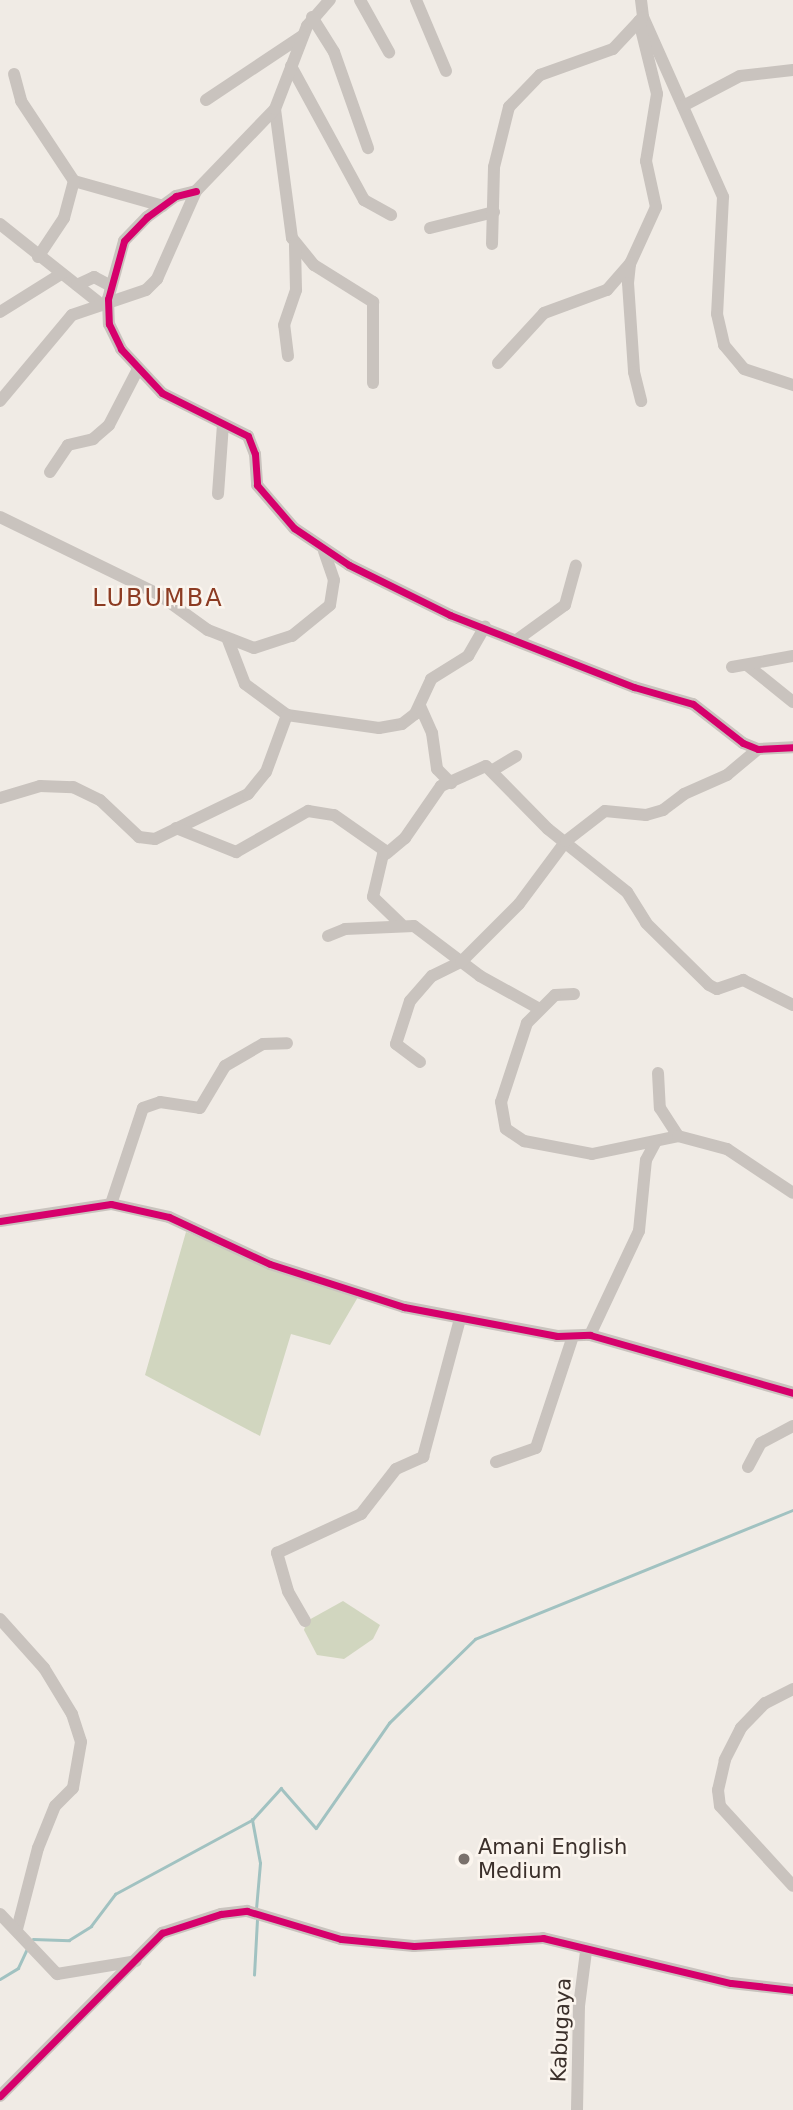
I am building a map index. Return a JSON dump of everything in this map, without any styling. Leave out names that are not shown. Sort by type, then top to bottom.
[{"type":"street","points":[[0,401],[60,326],[103,301],[146,290],[157,279],[196,191],[275,109],[302,36],[312,17],[330,0]]},
{"type":"street","points":[[360,0],[389,52]]},
{"type":"street","points":[[416,0],[446,71]]},
{"type":"street","points":[[498,363],[544,313],[607,290],[630,264],[657,198],[646,161],[657,94],[641,19],[645,1]]},
{"type":"street","points":[[312,17],[334,52],[368,148]]},
{"type":"street","points":[[641,19],[723,197],[717,314],[724,345],[744,369],[793,385]]},
{"type":"street","points":[[492,244],[494,167],[509,107],[540,75],[613,50],[641,19]]},
{"type":"street","points":[[206,100],[302,36]]},
{"type":"street","points":[[291,66],[364,200],[391,215]]},
{"type":"street","points":[[683,106],[740,76],[793,70]]},
{"type":"street","points":[[14,74],[21,101],[74,181],[163,206]]},
{"type":"street","points":[[275,109],[286,220],[295,245],[295,302],[284,325],[288,356]]},
{"type":"street","points":[[38,257],[64,218],[74,181]]},
{"type":"street","points":[[196,191],[163,206],[124,241],[111,286],[103,301],[109,324],[138,369],[177,404],[223,424],[253,444],[257,485],[264,495],[324,551],[485,628],[634,687],[693,704],[724,732],[758,749],[793,747]]},
{"type":"street","points":[[430,228],[494,212]]},
{"type":"street","points":[[0,224],[38,257],[103,301]]},
{"type":"street","points":[[295,245],[314,265],[373,302],[373,383]]},
{"type":"street","points":[[630,264],[634,372],[641,401]]},
{"type":"street","points":[[0,312],[61,274]]},
{"type":"street","points":[[77,285],[94,277],[111,286]]},
{"type":"street","points":[[50,472],[68,445],[93,439],[109,425],[138,369]]},
{"type":"street","points":[[218,494],[223,424]]},
{"type":"street","points":[[0,517],[149,589],[228,640],[254,648],[272,645],[321,615],[334,580],[324,551]]},
{"type":"street","points":[[518,639],[565,605],[576,565]]},
{"type":"street","points":[[228,640],[245,684],[287,715],[379,728],[402,724],[420,706],[431,679],[468,656],[485,628]]},
{"type":"street","points":[[732,667],[793,656]]},
{"type":"street","points":[[747,665],[793,702]]},
{"type":"street","points":[[420,706],[432,733],[436,769],[451,783]]},
{"type":"street","points":[[0,798],[40,786],[73,787],[100,800],[139,837],[155,839],[248,794],[266,772],[287,715]]},
{"type":"street","points":[[420,1062],[396,1044],[406,1008],[432,976],[461,962],[536,885],[566,841],[605,811],[646,815],[663,810],[727,775],[758,749]]},
{"type":"street","points":[[493,770],[516,755]]},
{"type":"street","points":[[538,1008],[461,962],[426,933],[401,924],[373,897],[386,854],[405,838],[434,792],[482,766],[493,770],[518,800],[627,892],[646,923],[709,985],[717,989],[743,980],[793,1005]]},
{"type":"street","points":[[176,828],[236,852],[316,810],[351,824],[386,854]]},
{"type":"street","points":[[328,936],[345,929],[401,924]]},
{"type":"street","points":[[574,994],[555,995],[538,1008],[518,1043],[501,1102],[506,1129],[524,1141],[566,1152],[592,1154],[678,1136],[727,1149],[793,1193]]},
{"type":"street","points":[[111,1204],[143,1108],[160,1102],[200,1108],[226,1066],[263,1044],[288,1043]]},
{"type":"street","points":[[658,1073],[660,1108],[678,1136]]},
{"type":"street","points":[[590,1335],[639,1231],[646,1160],[656,1141]]},
{"type":"street","points":[[0,1221],[111,1204],[169,1217],[270,1264],[460,1319],[573,1336],[590,1335],[793,1393]]},
{"type":"street","points":[[305,1621],[288,1591],[277,1553],[314,1532],[361,1514],[396,1469],[423,1457],[460,1319]]},
{"type":"street","points":[[496,1462],[536,1448],[573,1336]]},
{"type":"street","points":[[748,1467],[761,1443],[793,1426]]},
{"type":"street","points":[[0,1619],[44,1668],[82,1742],[73,1788],[55,1806],[38,1848],[22,1934]]},
{"type":"street","points":[[793,1689],[765,1703],[741,1728],[724,1760],[718,1798],[793,1886]]},
{"type":"street","points":[[0,2096],[162,1933],[178,1924],[247,1911],[268,1919],[366,1942],[414,1946],[519,1937],[731,1983],[793,1990]]},
{"type":"street","points":[[0,1914],[22,1934],[48,1969],[61,1975],[137,1961]]},
{"type":"street","name":"Kabugaya","points":[[577,2110],[579,2006],[586,1951]]},
{"type":"green space","points":[[186,1232],[358,1297],[330,1345],[291,1334],[260,1436],[145,1375]]},
{"type":"green space","points":[[343,1601],[380,1625],[373,1639],[344,1659],[317,1655],[304,1630],[307,1621]]},
{"type":"waterway","points":[[256,1909],[260,1863],[252,1820],[281,1788],[316,1828],[389,1723],[475,1639],[793,1510]]},
{"type":"waterway","points":[[33,1939],[69,1940],[91,1926],[115,1894],[252,1820]]},
{"type":"waterway","points":[[254,1975],[257,1919]]},
{"type":"waterway","points":[[0,1979],[18,1968],[27,1949]]},
{"type":"cycle path","points":[[196,191],[176,196],[147,217],[124,241],[108,299],[109,324],[121,349],[162,393],[248,436],[255,454],[257,485],[294,528],[349,565],[450,615],[634,687],[693,704],[743,743],[758,749],[793,747]]},
{"type":"cycle path","points":[[0,1221],[111,1204],[169,1217],[270,1264],[404,1307],[557,1336],[590,1335],[793,1393]]},
{"type":"cycle path","points":[[0,2096],[162,1933],[221,1914],[247,1911],[341,1939],[414,1946],[543,1938],[731,1983],[793,1990]]},
{"type":"place","name":"Amani English Medium","points":[[464,1859]]},
{"type":"district","name":"LUBUMBA","points":[[158,599]]}]
